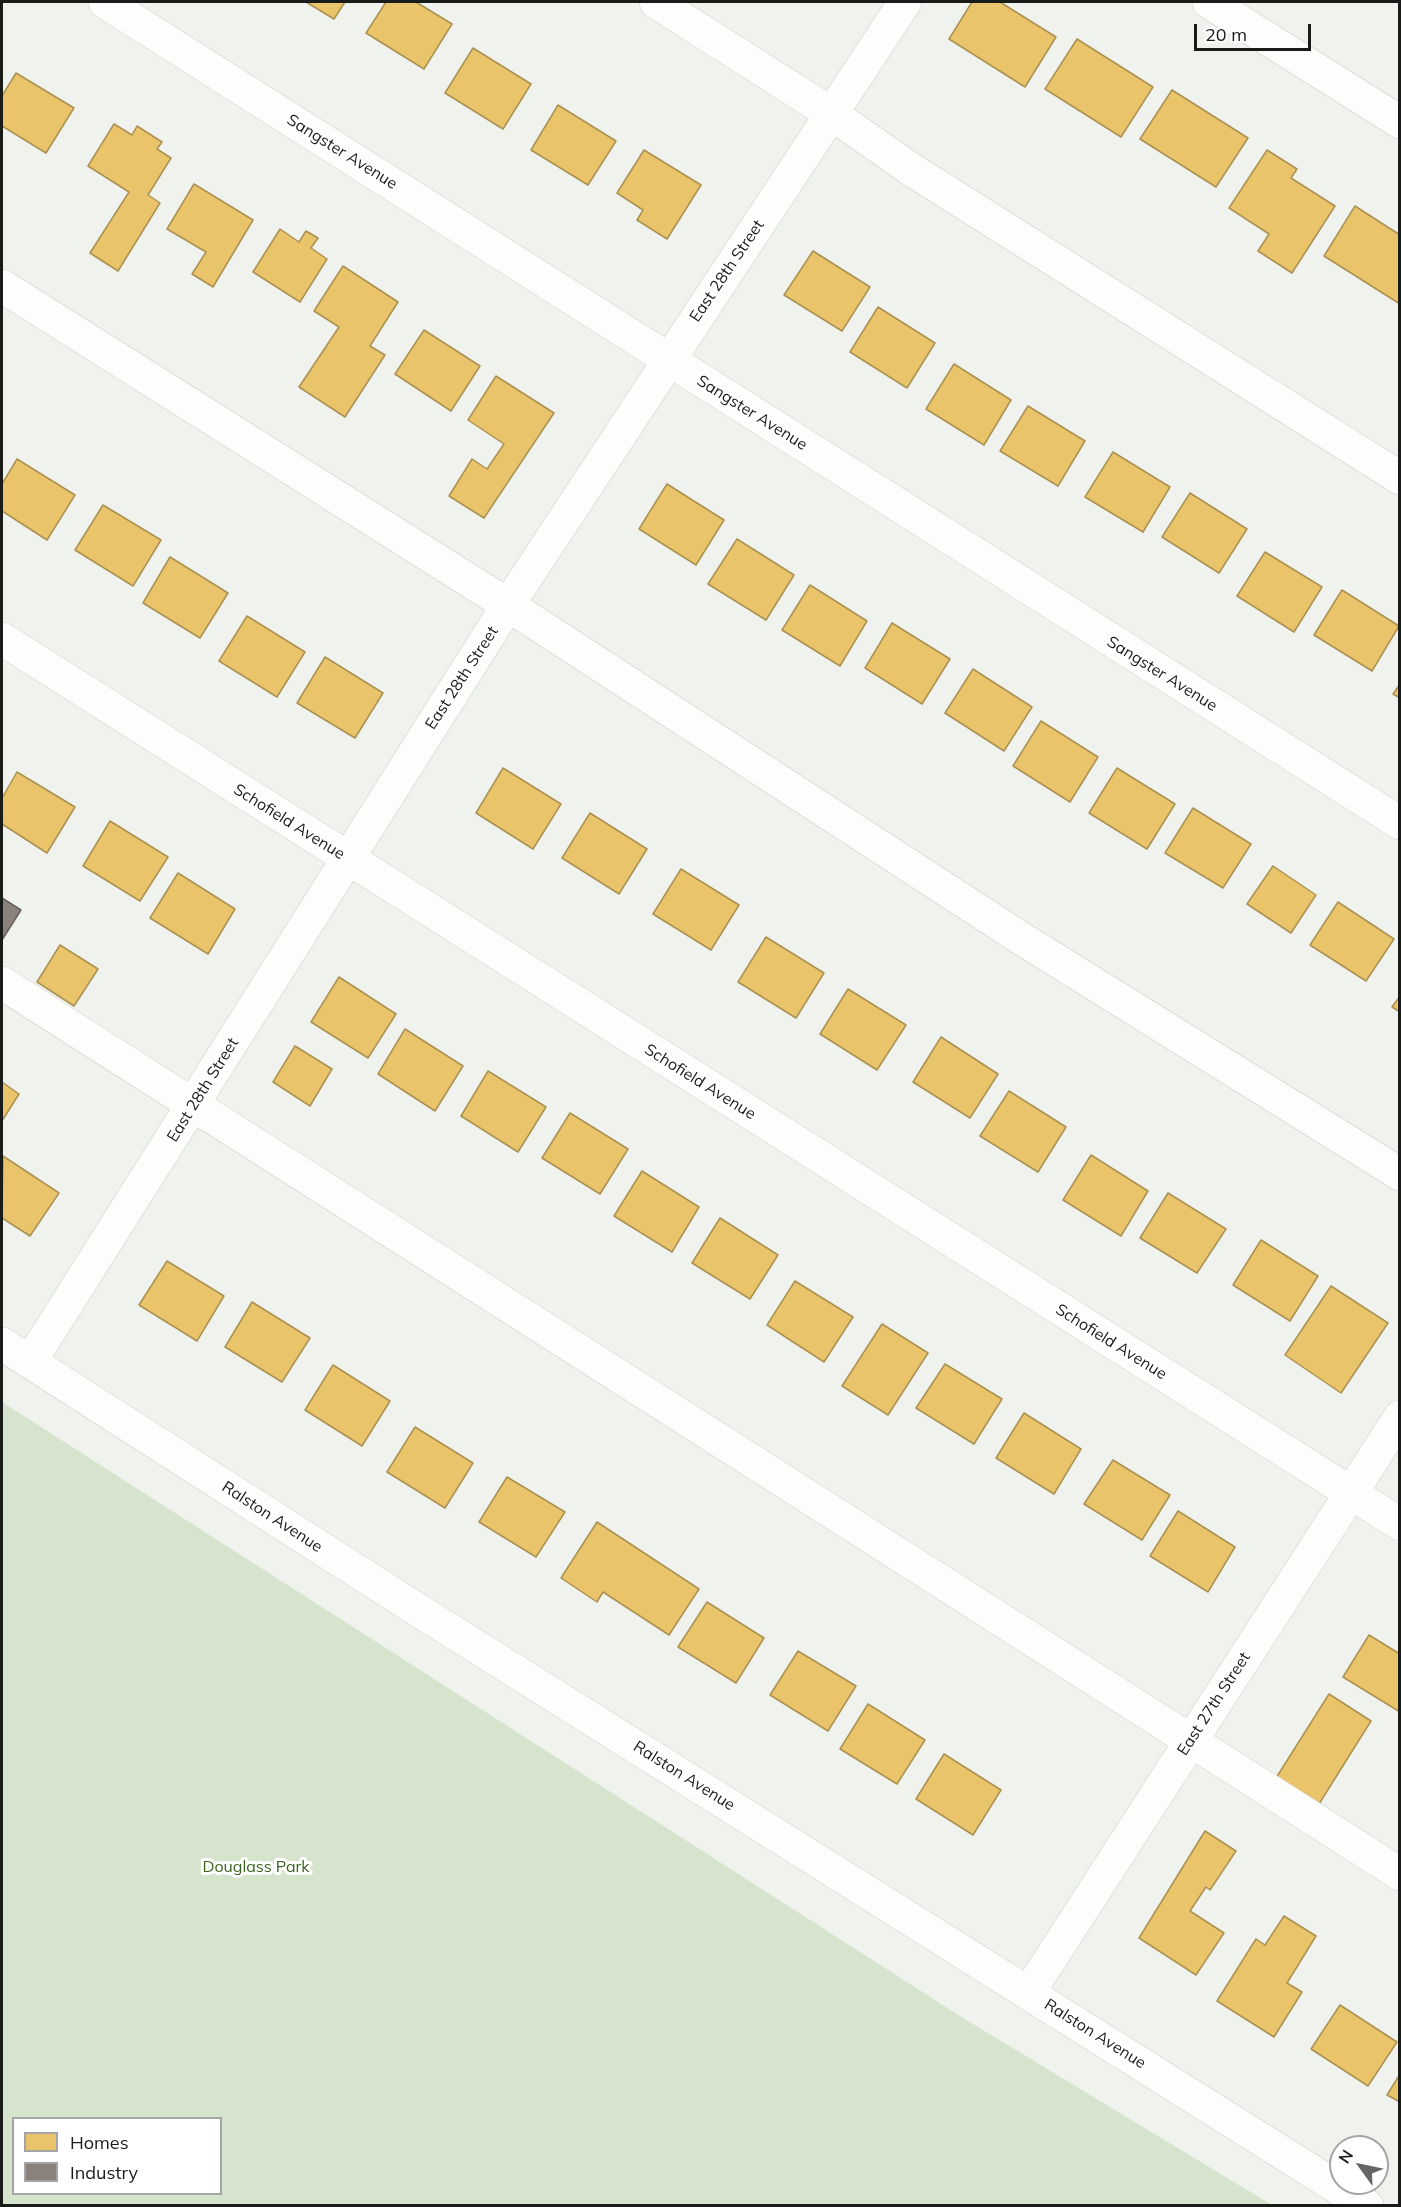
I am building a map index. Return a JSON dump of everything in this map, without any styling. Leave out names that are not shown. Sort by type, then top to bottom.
[{"type":"street","name":"Sangster Avenue","points":[[105,2],[1400,823]]},
{"type":"street","points":[[656,2],[832,114],[912,170],[1400,478]]},
{"type":"street","name":"East 28th Street","points":[[30,1362],[195,1105],[346,858],[508,606],[905,2]]},
{"type":"street","points":[[1209,2],[1400,122]]},
{"type":"street","points":[[2,286],[508,606],[1019,937],[1400,1174]]},
{"type":"street","name":"Schofield Avenue","points":[[2,639],[1400,1524]]},
{"type":"street","points":[[2,983],[1400,1874]]},
{"type":"street","name":"Ralston Avenue","points":[[2,1344],[420,1611],[1367,2205]]},
{"type":"street","name":"East 27th Street","points":[[1029,1992],[1400,1417]]},
{"type":"green space","name":"Douglass Park","points":[[2,1402],[963,2018],[1272,2205],[2,2205]]},
{"type":"building: Homes","points":[[306,2],[345,2],[334,19]]},
{"type":"building: Homes","points":[[386,2],[416,2],[452,24],[424,69],[366,33]]},
{"type":"building: Homes","points":[[972,2],[1000,2],[1056,37],[1025,87],[949,39]]},
{"type":"building: Homes","points":[[1077,39],[1153,87],[1121,137],[1045,89]]},
{"type":"building: Homes","points":[[473,48],[531,84],[503,129],[445,93]]},
{"type":"building: Homes","points":[[16,73],[74,108],[46,153],[2,126],[2,96]]},
{"type":"building: Homes","points":[[1172,90],[1248,138],[1216,187],[1140,139]]},
{"type":"building: Homes","points":[[558,105],[616,141],[588,185],[531,150]]},
{"type":"building: Homes","points":[[114,124],[132,135],[137,126],[162,142],[157,149],[171,158],[148,195],[160,203],[118,271],[90,253],[129,192],[88,166]]},
{"type":"building: Homes","points":[[644,150],[701,185],[667,239],[637,220],[643,210],[617,193]]},
{"type":"building: Homes","points":[[1267,150],[1297,169],[1291,178],[1335,206],[1292,273],[1258,251],[1269,234],[1229,208]]},
{"type":"building: Homes","points":[[194,184],[253,220],[213,287],[192,274],[206,252],[167,229]]},
{"type":"building: Homes","points":[[1355,206],[1400,235],[1400,304],[1324,256]]},
{"type":"building: Homes","points":[[280,229],[299,242],[306,231],[318,238],[311,248],[327,259],[300,302],[253,272]]},
{"type":"building: Homes","points":[[813,251],[870,287],[842,331],[784,295]]},
{"type":"building: Homes","points":[[343,266],[398,302],[370,346],[385,355],[345,417],[299,387],[339,327],[314,311]]},
{"type":"building: Homes","points":[[878,307],[935,343],[907,388],[850,352]]},
{"type":"building: Homes","points":[[424,330],[480,366],[451,411],[395,374]]},
{"type":"building: Homes","points":[[954,364],[1011,400],[984,445],[926,409]]},
{"type":"building: Homes","points":[[496,376],[554,413],[484,518],[449,496],[472,459],[487,469],[504,444],[468,420]]},
{"type":"building: Homes","points":[[1028,406],[1085,441],[1058,486],[1000,451]]},
{"type":"building: Homes","points":[[1113,452],[1170,487],[1143,532],[1085,497]]},
{"type":"building: Homes","points":[[17,459],[75,495],[47,540],[2,511],[2,484]]},
{"type":"building: Homes","points":[[667,484],[724,520],[696,565],[639,529]]},
{"type":"building: Homes","points":[[1190,493],[1247,529],[1219,573],[1162,537]]},
{"type":"building: Homes","points":[[103,505],[161,540],[133,586],[75,550]]},
{"type":"building: Homes","points":[[737,539],[794,575],[766,620],[708,584]]},
{"type":"building: Homes","points":[[1265,552],[1322,587],[1294,632],[1237,596]]},
{"type":"building: Homes","points":[[170,557],[228,593],[200,638],[143,603]]},
{"type":"building: Homes","points":[[810,585],[867,621],[840,666],[782,630]]},
{"type":"building: Homes","points":[[1342,590],[1399,626],[1372,671],[1314,635]]},
{"type":"building: Homes","points":[[247,616],[305,652],[277,697],[219,661]]},
{"type":"building: Homes","points":[[892,623],[950,659],[922,704],[865,668]]},
{"type":"building: Homes","points":[[325,657],[383,693],[355,738],[297,703]]},
{"type":"building: Homes","points":[[973,669],[1032,707],[1004,751],[945,713]]},
{"type":"building: Homes","points":[[1400,684],[1400,698],[1393,694]]},
{"type":"building: Homes","points":[[1041,721],[1098,757],[1070,802],[1013,766]]},
{"type":"building: Homes","points":[[503,768],[561,804],[533,849],[476,813]]},
{"type":"building: Homes","points":[[1117,768],[1175,804],[1147,849],[1089,813]]},
{"type":"building: Homes","points":[[17,772],[75,807],[47,853],[2,824],[2,798]]},
{"type":"building: Homes","points":[[1193,808],[1251,844],[1223,888],[1165,853]]},
{"type":"building: Homes","points":[[590,813],[647,849],[619,894],[562,858]]},
{"type":"building: Homes","points":[[110,821],[168,857],[140,901],[83,866]]},
{"type":"building: Homes","points":[[1273,866],[1316,895],[1291,933],[1247,904]]},
{"type":"building: Homes","points":[[681,869],[739,905],[711,950],[653,914]]},
{"type":"building: Homes","points":[[178,873],[235,909],[208,954],[150,918]]},
{"type":"building: Homes","points":[[1338,902],[1394,939],[1366,981],[1310,945]]},
{"type":"building: Homes","points":[[766,937],[824,973],[796,1018],[738,982]]},
{"type":"building: Homes","points":[[60,945],[98,969],[74,1006],[37,982]]},
{"type":"building: Homes","points":[[339,977],[396,1014],[368,1058],[311,1022]]},
{"type":"building: Homes","points":[[848,989],[906,1025],[877,1070],[820,1034]]},
{"type":"building: Homes","points":[[1400,996],[1400,1012],[1392,1007]]},
{"type":"building: Homes","points":[[405,1029],[463,1066],[435,1111],[378,1074]]},
{"type":"building: Homes","points":[[941,1037],[998,1074],[970,1118],[913,1082]]},
{"type":"building: Homes","points":[[295,1046],[332,1069],[310,1106],[273,1082]]},
{"type":"building: Homes","points":[[488,1071],[546,1107],[518,1152],[461,1116]]},
{"type":"building: Homes","points":[[2,1082],[19,1094],[2,1121]]},
{"type":"building: Homes","points":[[1009,1091],[1066,1127],[1038,1172],[980,1136]]},
{"type":"building: Homes","points":[[570,1113],[628,1149],[600,1194],[542,1158]]},
{"type":"building: Homes","points":[[1091,1155],[1148,1191],[1121,1236],[1063,1200]]},
{"type":"building: Homes","points":[[3,1156],[59,1193],[30,1236],[2,1218]]},
{"type":"building: Homes","points":[[642,1171],[699,1207],[672,1252],[614,1216]]},
{"type":"building: Homes","points":[[1168,1193],[1226,1229],[1197,1273],[1140,1238]]},
{"type":"building: Homes","points":[[720,1218],[778,1255],[750,1299],[692,1263]]},
{"type":"building: Homes","points":[[1261,1240],[1318,1276],[1290,1321],[1233,1285]]},
{"type":"building: Homes","points":[[167,1261],[224,1296],[197,1341],[139,1305]]},
{"type":"building: Homes","points":[[795,1281],[853,1317],[824,1362],[767,1325]]},
{"type":"building: Homes","points":[[1331,1286],[1388,1323],[1341,1393],[1285,1355]]},
{"type":"building: Homes","points":[[252,1302],[310,1338],[282,1382],[225,1347]]},
{"type":"building: Homes","points":[[882,1324],[928,1353],[888,1415],[842,1386]]},
{"type":"building: Homes","points":[[945,1364],[1002,1399],[974,1444],[916,1408]]},
{"type":"building: Homes","points":[[333,1365],[390,1401],[362,1446],[305,1410]]},
{"type":"building: Homes","points":[[1024,1413],[1081,1449],[1054,1494],[996,1458]]},
{"type":"building: Homes","points":[[415,1427],[473,1463],[445,1508],[387,1472]]},
{"type":"building: Homes","points":[[1113,1460],[1170,1495],[1142,1540],[1084,1504]]},
{"type":"building: Homes","points":[[507,1477],[565,1512],[536,1557],[479,1522]]},
{"type":"building: Homes","points":[[1178,1511],[1235,1547],[1208,1592],[1150,1556]]},
{"type":"building: Homes","points":[[597,1522],[699,1589],[669,1635],[603,1592],[597,1602],[561,1578]]},
{"type":"building: Homes","points":[[707,1602],[764,1638],[736,1683],[678,1647]]},
{"type":"building: Homes","points":[[1369,1635],[1400,1654],[1400,1712],[1343,1677]]},
{"type":"building: Homes","points":[[798,1651],[856,1686],[828,1731],[770,1695]]},
{"type":"building: Homes","points":[[1329,1694],[1371,1721],[1319,1804],[1276,1778]]},
{"type":"building: Homes","points":[[868,1704],[925,1740],[897,1784],[840,1749]]},
{"type":"building: Homes","points":[[944,1754],[1001,1790],[973,1835],[916,1799]]},
{"type":"building: Homes","points":[[1205,1831],[1236,1851],[1210,1890],[1206,1887],[1190,1911],[1224,1933],[1196,1975],[1139,1938]]},
{"type":"building: Homes","points":[[1284,1916],[1316,1936],[1287,1983],[1302,1992],[1274,2037],[1217,2001],[1256,1939],[1265,1945]]},
{"type":"building: Homes","points":[[1340,2005],[1397,2042],[1368,2086],[1311,2049]]},
{"type":"building: Homes","points":[[1400,2074],[1400,2102],[1387,2095]]},
{"type":"building: Industry","points":[[2,898],[21,910],[2,940]]}]
